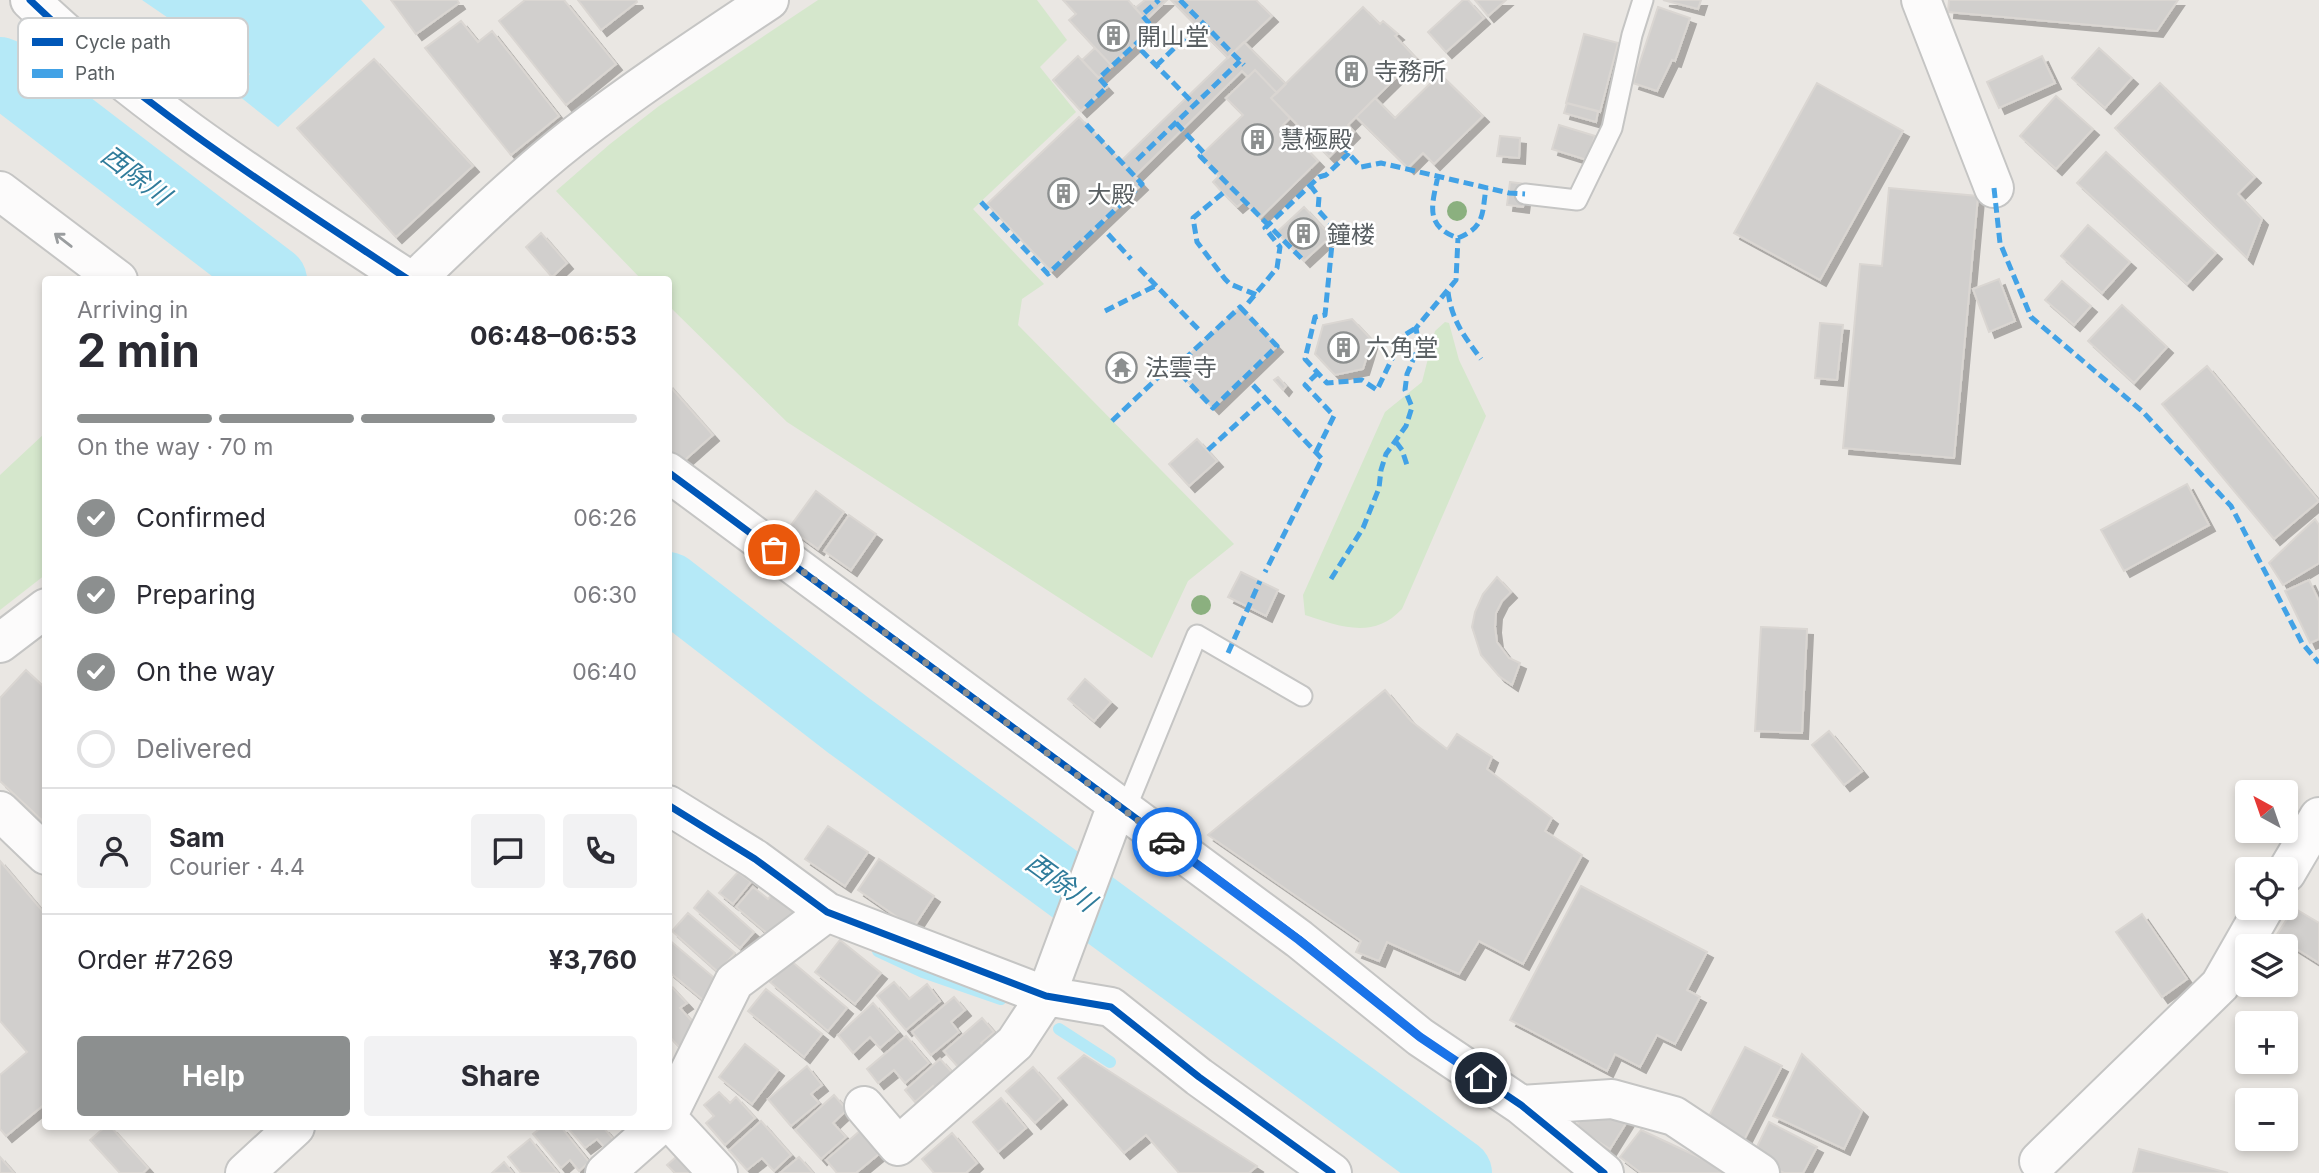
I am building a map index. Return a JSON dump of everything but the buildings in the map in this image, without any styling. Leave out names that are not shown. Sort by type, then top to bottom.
[{"type":"street","points":[[30,0],[49,18]]},
{"type":"street","points":[[419,276],[478,220],[573,137],[671,65],[769,0]]},
{"type":"street","points":[[1921,0],[1994,188]]},
{"type":"street","points":[[148,98],[273,189],[403,276]]},
{"type":"street","points":[[0,191],[113,276]]},
{"type":"street","points":[[672,475],[1115,818],[1299,940],[1420,1037],[1521,1105],[1604,1173]]},
{"type":"street","points":[[0,643],[42,611]]},
{"type":"street","points":[[672,807],[755,859],[827,912],[1046,996],[1111,1007],[1320,1169]]},
{"type":"street","points":[[0,810],[42,851]]},
{"type":"street","points":[[2295,857],[2319,817]]},
{"type":"street","points":[[864,1106],[898,1146],[1016,1043],[1046,996],[1115,818]]},
{"type":"street","points":[[672,1109],[734,982],[827,912]]},
{"type":"street","points":[[2042,1169],[2220,985],[2257,920]]},
{"type":"street","points":[[1521,1105],[1612,1099],[1674,1116],[1760,1173]]},
{"type":"street","points":[[672,1121],[718,1173]]},
{"type":"street","points":[[605,1173],[654,1130]]},
{"type":"lane","points":[[1525,194],[1577,200],[1612,128],[1632,34],[1643,0]]},
{"type":"lane","points":[[1115,818],[1197,635],[1302,696]]},
{"type":"green space","points":[[818,0],[1037,0],[1067,40],[1040,67],[1076,112],[973,209],[1044,284],[1022,299],[1018,325],[1234,544],[1188,581],[1152,658],[787,422],[672,309],[672,276],[638,276],[556,191],[659,106]]},
{"type":"green space","points":[[1445,322],[1449,323],[1459,360],[1486,416],[1402,609],[1379,625],[1355,628],[1305,615],[1303,595],[1385,412],[1422,382],[1435,331]]},
{"type":"green space","points":[[42,436],[42,577],[0,610],[0,475]]},
{"type":"water","points":[[142,0],[361,0],[385,27],[278,127],[242,98],[248,98],[250,74],[248,18],[168,18]]},
{"type":"waterway","name":"西除川","points":[[0,71],[18,85]]},
{"type":"waterway","name":"西除川","points":[[35,98],[268,276]]},
{"type":"waterway","name":"西除川","points":[[672,589],[848,725],[1458,1173]]},
{"type":"waterway","points":[[878,951],[923,972],[1001,999]]},
{"type":"waterway","points":[[1059,1029],[1110,1062]]},
{"type":"marked path","points":[[1086,107],[1107,87],[1099,78],[1153,28],[1142,15],[1159,0]]},
{"type":"marked path","points":[[1180,0],[1244,65]]},
{"type":"marked path","points":[[1156,66],[1196,27]]},
{"type":"marked path","points":[[1141,50],[1195,105]]},
{"type":"marked path","points":[[1137,160],[1240,61]]},
{"type":"marked path","points":[[981,202],[1048,274],[1142,184],[1084,122]]},
{"type":"marked path","points":[[1176,123],[1204,153],[1200,156],[1304,261]]},
{"type":"marked path","points":[[1341,145],[1361,167],[1381,163],[1509,193],[1525,194]]},
{"type":"marked path","points":[[1248,303],[1277,268],[1280,247],[1265,228],[1349,153]]},
{"type":"marked path","points":[[1438,176],[1433,205],[1435,221],[1447,233],[1458,238],[1467,234],[1481,219],[1486,188]]},
{"type":"marked path","points":[[1310,185],[1319,197],[1318,210],[1338,232],[1332,244],[1325,315],[1315,317],[1305,359],[1327,383],[1362,380],[1377,390],[1403,336],[1416,328]]},
{"type":"marked path","points":[[1994,188],[2000,243],[2031,317],[2142,411],[2231,506],[2302,643],[2319,663]]},
{"type":"marked path","points":[[1223,193],[1193,218],[1197,242],[1230,284],[1257,295]]},
{"type":"marked path","points":[[1108,234],[1131,259]]},
{"type":"marked path","points":[[1331,579],[1363,528],[1379,488],[1386,454],[1406,426],[1412,407],[1405,390],[1407,374],[1419,346],[1416,328],[1456,280],[1458,238]]},
{"type":"marked path","points":[[1139,268],[1199,330]]},
{"type":"marked path","points":[[1105,311],[1157,285]]},
{"type":"marked path","points":[[1448,292],[1456,320],[1481,359]]},
{"type":"marked path","points":[[1240,307],[1277,346],[1213,408],[1175,368],[1240,307]]},
{"type":"marked path","points":[[1112,421],[1166,370],[1175,368]]},
{"type":"marked path","points":[[1316,452],[1334,416],[1305,385],[1320,371]]},
{"type":"marked path","points":[[1253,385],[1322,459],[1265,572]]},
{"type":"marked path","points":[[1208,450],[1265,398]]},
{"type":"marked path","points":[[1396,442],[1408,468]]},
{"type":"marked path","points":[[1228,653],[1260,581]]},
{"type":"cycle path","points":[[30,0],[50,18]]},
{"type":"cycle path","points":[[145,98],[262,182],[403,276]]},
{"type":"cycle path","points":[[672,475],[1299,939],[1420,1037],[1521,1105],[1604,1173]]},
{"type":"cycle path","points":[[672,807],[755,859],[827,912],[1046,996],[1111,1007],[1199,1077],[1332,1173]]},
{"type":"way so far","points":[[774,550],[1167,842]]},
{"type":"place","name":"開山堂","points":[[1114,36]]},
{"type":"place","name":"寺務所","points":[[1351,71]]},
{"type":"place","name":"慧極殿","points":[[1257,139]]},
{"type":"place","name":"大殿","points":[[1064,194]]},
{"type":"place","name":"鐘楼","points":[[1304,234]]},
{"type":"place","name":"六角堂","points":[[1343,347]]},
{"type":"place","name":"法雲寺","points":[[1122,367]]},
{"type":"route","points":[[1167,842],[1299,940],[1420,1037],[1481,1078]]}]
